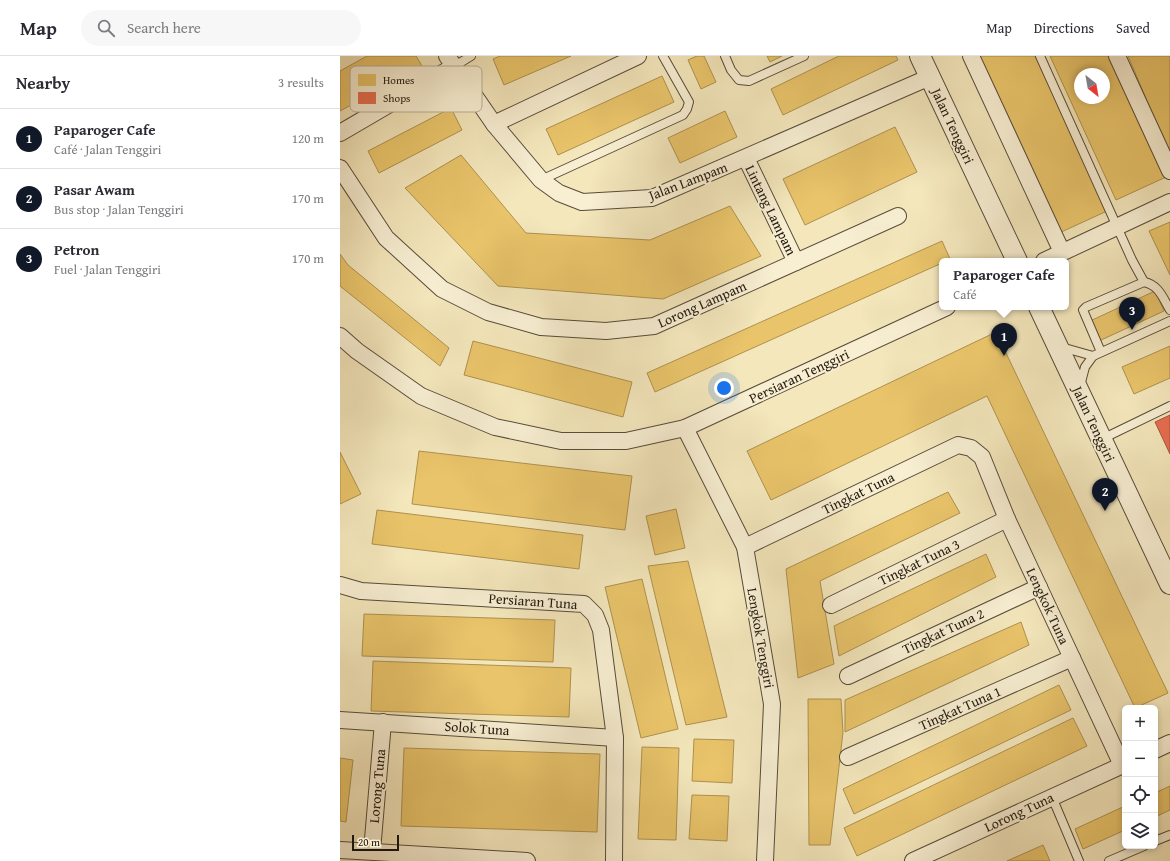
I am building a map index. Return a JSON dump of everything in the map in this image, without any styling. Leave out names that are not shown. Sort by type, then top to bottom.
[{"type":"street","points":[[494,124],[638,56]]},
{"type":"street","name":"Jalan Tenggiri","points":[[920,56],[1016,258]]},
{"type":"street","points":[[972,56],[1062,252]]},
{"type":"street","points":[[1117,56],[1170,171]]},
{"type":"street","name":"Jalan Lampam","points":[[482,107],[494,124],[541,180],[559,193],[582,202],[652,198],[930,77]]},
{"type":"street","points":[[340,133],[372,112]]},
{"type":"street","name":"Lintang Lampam","points":[[746,158],[796,262]]},
{"type":"street","name":"Lorong Lampam","points":[[340,168],[386,238],[442,289],[488,312],[541,327],[606,331],[654,326],[898,216]]},
{"type":"street","points":[[1050,258],[1170,202]]},
{"type":"street","name":"Persiaran Tenggiri","points":[[340,336],[357,351],[421,396],[495,427],[561,441],[626,441],[686,428],[941,310]]},
{"type":"street","name":"Jalan Tenggiri","points":[[1040,310],[1170,584]]},
{"type":"street","name":"Lengkok Tenggiri","points":[[686,428],[745,547],[772,704],[764,861]]},
{"type":"street","name":"Tingkat Tuna","points":[[745,547],[958,445],[971,448]]},
{"type":"street","name":"Lengkok Tuna","points":[[971,448],[982,457],[1007,519],[1122,762]]},
{"type":"street","name":"Tingkat Tuna 3","points":[[831,605],[1007,519]]},
{"type":"street","name":"Persiaran Tuna","points":[[340,585],[361,591],[584,604],[595,615],[601,630],[615,738],[614,861]]},
{"type":"street","name":"Tingkat Tuna 2","points":[[848,676],[1039,587]]},
{"type":"street","name":"Tingkat Tuna 1","points":[[848,757],[1072,658]]},
{"type":"street","name":"Solok Tuna","points":[[340,720],[615,738]]},
{"type":"street","name":"Lorong Tuna","points":[[372,856],[383,722]]},
{"type":"street","points":[[1158,749],[1170,743]]},
{"type":"street","name":"Lorong Tuna","points":[[913,861],[1122,764]]},
{"type":"street","points":[[340,850],[372,856],[528,861]]},
{"type":"lane","points":[[450,61],[471,56]]},
{"type":"lane","points":[[541,180],[683,115],[689,102],[663,56]]},
{"type":"lane","points":[[724,56],[731,70],[739,80],[749,81],[804,56]]},
{"type":"lane","points":[[1040,56],[1144,282]]},
{"type":"lane","points":[[1101,352],[1083,310],[1086,307],[1144,282],[1153,284],[1157,288],[1170,310]]},
{"type":"lane","points":[[1078,390],[1085,367],[1093,356],[1170,321]]},
{"type":"lane","points":[[1058,346],[1093,356]]},
{"type":"lane","points":[[1102,439],[1170,406]]},
{"type":"lane","points":[[1052,797],[1079,861]]},
{"type":"lane","points":[[1158,840],[1170,835]]},
{"type":"lane","points":[[1109,861],[1137,849]]},
{"type":"building: Homes","points":[[367,56],[416,56],[422,66],[350,66],[350,106],[340,111],[340,71]]},
{"type":"building: Homes","points":[[500,56],[571,56],[504,85],[493,59]]},
{"type":"building: Homes","points":[[697,56],[704,56],[716,82],[701,89],[688,60]]},
{"type":"building: Homes","points":[[767,56],[782,56],[770,62]]},
{"type":"building: Homes","points":[[839,56],[896,56],[898,60],[783,115],[771,89]]},
{"type":"building: Homes","points":[[975,56],[1035,56],[1107,211],[1057,234]]},
{"type":"building: Homes","points":[[1050,56],[1110,56],[1166,177],[1116,200]]},
{"type":"building: Homes","points":[[1128,56],[1170,56],[1170,155]]},
{"type":"building: Homes","points":[[662,76],[674,102],[558,155],[546,129]]},
{"type":"building: Homes","points":[[725,111],[737,137],[680,163],[668,138]]},
{"type":"building: Homes","points":[[443,112],[453,112],[462,130],[379,173],[368,151]]},
{"type":"building: Homes","points":[[895,127],[917,172],[805,225],[783,179]]},
{"type":"building: Homes","points":[[461,155],[526,233],[650,240],[730,206],[761,256],[663,299],[498,286],[405,188]]},
{"type":"building: Homes","points":[[1170,222],[1170,275],[1149,231]]},
{"type":"building: Homes","points":[[942,241],[950,258],[939,258],[939,264],[655,392],[647,373]]},
{"type":"building: Homes","points":[[340,254],[348,265],[449,348],[440,366],[340,286]]},
{"type":"building: Homes","points":[[1155,291],[1164,311],[1099,341],[1090,321]]},
{"type":"building: Homes","points":[[996,332],[1168,693],[1142,705],[1134,705],[987,396],[771,500],[747,451]]},
{"type":"building: Homes","points":[[473,341],[632,382],[623,417],[464,375]]},
{"type":"building: Homes","points":[[1170,346],[1170,378],[1134,394],[1122,367]]},
{"type":"building: Homes","points":[[419,451],[632,476],[625,530],[412,504]]},
{"type":"building: Homes","points":[[340,452],[361,494],[340,504]]},
{"type":"building: Homes","points":[[948,492],[960,513],[820,581],[834,664],[798,678],[786,569]]},
{"type":"building: Homes","points":[[676,509],[685,548],[655,555],[646,516]]},
{"type":"building: Homes","points":[[377,510],[583,535],[579,569],[372,544]]},
{"type":"building: Homes","points":[[986,554],[996,577],[839,656],[834,626]]},
{"type":"building: Homes","points":[[688,561],[727,717],[686,725],[648,566]]},
{"type":"building: Homes","points":[[642,579],[678,729],[641,738],[605,587]]},
{"type":"building: Homes","points":[[364,614],[555,620],[553,662],[362,656]]},
{"type":"building: Homes","points":[[1021,622],[1029,645],[845,732],[845,700]]},
{"type":"building: Homes","points":[[373,661],[571,668],[569,717],[371,711]]},
{"type":"building: Homes","points":[[1059,685],[1071,710],[854,814],[843,789]]},
{"type":"building: Homes","points":[[808,699],[841,699],[843,732],[830,845],[809,845]]},
{"type":"building: Homes","points":[[1073,718],[1087,746],[857,856],[844,828]]},
{"type":"building: Homes","points":[[694,739],[734,740],[732,783],[692,781]]},
{"type":"building: Homes","points":[[642,747],[679,748],[676,840],[638,839]]},
{"type":"building: Homes","points":[[404,748],[600,754],[597,832],[401,826]]},
{"type":"building: Homes","points":[[340,758],[353,760],[346,822],[340,821]]},
{"type":"building: Homes","points":[[1170,786],[1170,810],[1158,816],[1158,813],[1158,792]]},
{"type":"building: Homes","points":[[692,795],[729,796],[727,841],[689,839]]},
{"type":"building: Homes","points":[[1122,807],[1122,831],[1083,849],[1075,829]]},
{"type":"building: Homes","points":[[1043,845],[1050,861],[1007,861]]},
{"type":"building: Shops","points":[[1170,415],[1170,454],[1155,422]]},
{"type":"place","name":"Petron","points":[[1132,330]]},
{"type":"place","name":"Paparoger Cafe","points":[[1004,356]]},
{"type":"place","name":"Pasar Awam","points":[[1105,511]]}]
